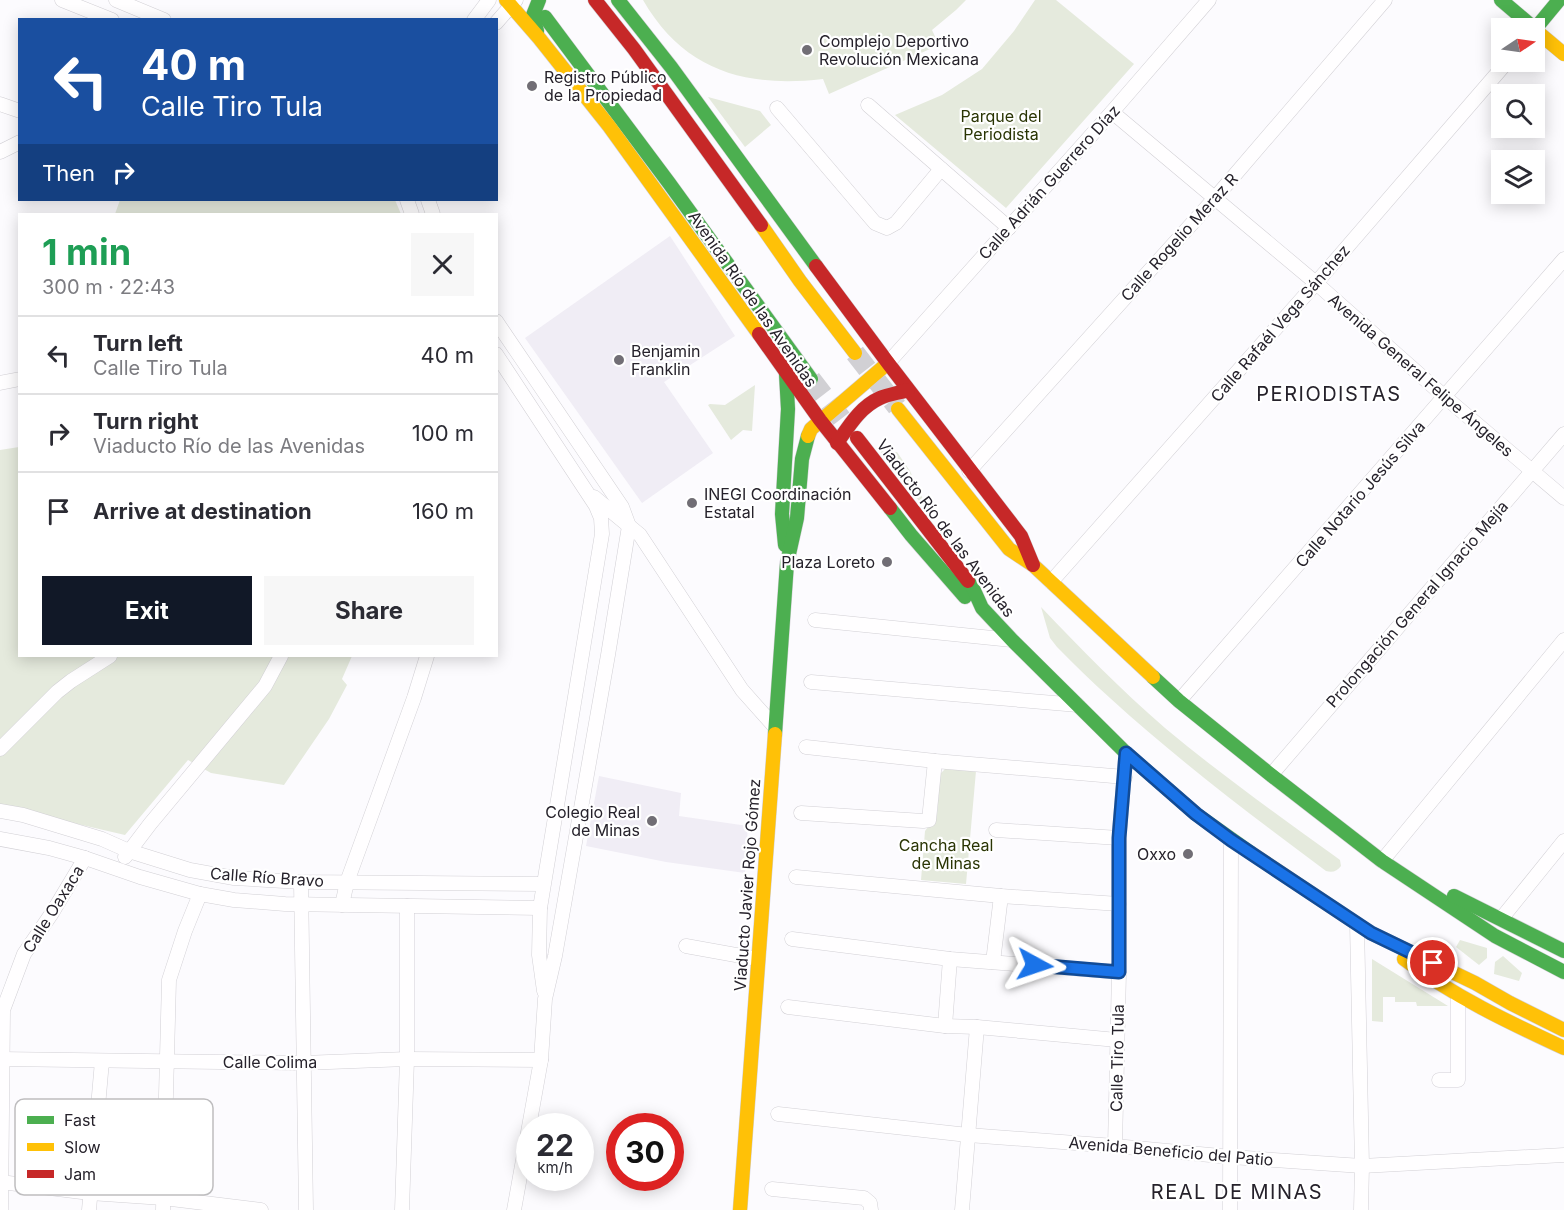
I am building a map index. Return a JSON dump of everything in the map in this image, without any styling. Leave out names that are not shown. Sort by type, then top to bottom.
[{"type":"main road","points":[[539,0],[533,15],[539,38]]},
{"type":"main road","points":[[595,0],[713,156],[800,281],[855,353]]},
{"type":"main road","name":"Viaducto Río de las Avenidas","points":[[618,0],[671,67],[908,390],[1021,536],[1033,565]]},
{"type":"main road","points":[[630,0],[638,25]]},
{"type":"main road","points":[[1502,0],[1522,18]]},
{"type":"main road","name":"Avenida Río de las Avenidas","points":[[511,2],[609,126],[837,443],[963,596],[982,608]]},
{"type":"main road","points":[[1544,18],[1558,3]]},
{"type":"main road","points":[[545,17],[811,379]]},
{"type":"main road","points":[[1545,38],[1564,54]]},
{"type":"main road","points":[[713,156],[745,169],[752,211]]},
{"type":"main road","points":[[669,183],[684,229],[718,250]]},
{"type":"main road","name":"Viaducto Javier Rojo Gómez","points":[[740,1210],[788,563],[798,515],[802,453],[811,429],[888,363]]},
{"type":"main road","name":"Viaducto Javier Rojo Gómez","points":[[786,373],[788,409],[782,514],[788,563]]},
{"type":"main road","points":[[837,443],[853,419],[869,404],[877,399],[908,390]]},
{"type":"main road","name":"Viaducto Río de las Avenidas","points":[[898,409],[1009,549],[1033,565],[1179,701],[1382,861],[1564,951]]},
{"type":"main road","name":"Viaducto Río de las Avenidas","points":[[857,438],[973,588],[982,608],[1126,753],[1196,814],[1231,840],[1371,933],[1564,1030]]},
{"type":"main road","name":"Viaducto Río de las Avenidas","points":[[1397,869],[1495,936],[1564,972]]},
{"type":"main road","points":[[1371,933],[1458,997],[1564,1048]]},
{"type":"street","points":[[62,0],[107,18]]},
{"type":"street","points":[[116,0],[159,18]]},
{"type":"street","points":[[476,18],[489,0]]},
{"type":"street","name":"Calle Adrián Guerrero Díaz","points":[[888,363],[1209,0]]},
{"type":"street","name":"Calle Rogelio Meraz R","points":[[969,471],[1215,198],[1384,0]]},
{"type":"street","points":[[498,20],[511,2]]},
{"type":"street","name":"Calle Rafaél Vega Sánchez","points":[[1051,582],[1316,283],[1498,72]]},
{"type":"street","points":[[0,104],[18,110]]},
{"type":"street","points":[[868,105],[1009,228]]},
{"type":"street","points":[[777,108],[875,223],[887,228],[896,223],[941,169]]},
{"type":"street","name":"Avenida General Felipe Ángeles","points":[[1112,112],[1316,283],[1564,498]]},
{"type":"street","points":[[0,152],[18,143]]},
{"type":"street","name":"Calle Notario Jesús Silva","points":[[1179,701],[1564,259]]},
{"type":"street","points":[[498,324],[622,507],[629,526],[555,956],[545,999],[541,1060],[514,1210]]},
{"type":"street","points":[[498,357],[596,506],[601,518],[602,534],[540,908],[539,955],[545,999]]},
{"type":"street","points":[[0,383],[18,379]]},
{"type":"street","name":"Prolongación General Ignacio Mejía","points":[[1271,775],[1564,434]]},
{"type":"street","points":[[585,490],[640,536],[742,690],[776,727]]},
{"type":"street","points":[[815,620],[1012,640]]},
{"type":"street","points":[[1382,861],[1564,640]]},
{"type":"street","points":[[0,749],[57,692],[108,657]]},
{"type":"street","points":[[116,869],[150,824],[265,686],[280,657]]},
{"type":"street","points":[[342,905],[347,882],[427,657]]},
{"type":"street","points":[[811,682],[1078,705]]},
{"type":"street","points":[[806,747],[935,761],[1125,777]]},
{"type":"street","name":"Calle Tiro Tula","points":[[1115,1146],[1119,838],[1126,753]]},
{"type":"street","points":[[801,813],[928,820],[935,761]]},
{"type":"street","name":"Calle Río Bravo","points":[[0,811],[102,839],[129,851],[190,870],[211,874],[301,882],[543,884]]},
{"type":"street","points":[[996,830],[1119,838]]},
{"type":"street","name":"Calle Río Bravo","points":[[0,839],[49,848],[200,894],[234,900],[301,905],[540,908]]},
{"type":"street","points":[[1230,1210],[1231,840]]},
{"type":"street","points":[[1501,919],[1564,841]]},
{"type":"street","name":"Calle Oaxaca","points":[[1,1210],[3,1010],[24,954],[86,858]]},
{"type":"street","points":[[796,878],[1119,904]]},
{"type":"street","points":[[301,882],[306,1210]]},
{"type":"street","points":[[166,1099],[169,980],[200,894]]},
{"type":"street","points":[[993,962],[1001,896]]},
{"type":"street","points":[[402,1210],[407,1059],[407,906]]},
{"type":"street","points":[[1357,924],[1361,1210]]},
{"type":"street","points":[[792,939],[950,959],[1119,972]]},
{"type":"street","points":[[686,946],[759,959]]},
{"type":"street","points":[[945,1026],[950,959]]},
{"type":"street","points":[[1439,1080],[1458,1080],[1458,997]]},
{"type":"street","points":[[788,1007],[945,1026],[1117,1040]]},
{"type":"street","points":[[962,1210],[977,1027]]},
{"type":"street","name":"Calle Colima","points":[[1,1059],[303,1063],[407,1059],[541,1060]]},
{"type":"street","points":[[99,1099],[102,1061]]},
{"type":"street","name":"Avenida Beneficio del Patio","points":[[778,1114],[968,1136],[1362,1166],[1564,1155]]},
{"type":"street","points":[[772,1189],[864,1198],[870,1203],[871,1210]]},
{"type":"street","points":[[89,1210],[90,1195]]},
{"type":"street","points":[[108,1195],[163,1204],[261,1210]]},
{"type":"shaded area","name":"Benjamin Franklin","points":[[670,236],[735,336],[664,382],[713,453],[642,503],[525,338]]},
{"type":"shaded area","name":"Colegio Real de Minas","points":[[599,776],[681,793],[679,816],[748,826],[745,873],[666,862],[586,846]]},
{"type":"green space","name":"Complejo Deportivo Revolución Mexicana","points":[[643,0],[966,0],[932,30],[939,45],[829,94],[823,79],[795,81],[743,77],[720,70],[698,59],[678,44],[659,24]]},
{"type":"green space","name":"Parque del Periodista","points":[[1035,0],[1056,0],[1134,64],[1006,208],[895,115],[942,95],[982,69],[1014,31]]},
{"type":"green space","points":[[708,97],[760,111],[771,125],[745,147]]},
{"type":"green space","points":[[120,201],[395,201],[401,213],[115,213]]},
{"type":"green space","points":[[755,385],[752,431],[743,430],[731,440],[708,405],[725,405]]},
{"type":"green space","points":[[18,447],[18,657],[352,657],[342,679],[347,685],[329,719],[284,785],[211,773],[188,760],[125,835],[0,806],[0,450]]},
{"type":"green space","points":[[880,451],[889,453],[897,452],[910,471],[927,511]]},
{"type":"green space","points":[[1041,607],[1165,728],[1228,778],[1340,860],[1341,866],[1335,871],[1326,871],[1216,787],[1136,721],[1057,647],[1050,638]]},
{"type":"green space","name":"Cancha Real de Minas","points":[[945,769],[976,771],[966,884],[921,880],[925,831],[937,815],[940,774]]},
{"type":"green space","points":[[1460,940],[1487,948],[1487,958],[1479,965],[1456,947]]},
{"type":"green space","points":[[1503,956],[1522,973],[1519,981],[1494,974],[1495,962]]},
{"type":"green space","points":[[1372,959],[1448,1006],[1417,1006],[1416,1002],[1395,1002],[1395,997],[1383,997],[1383,1022],[1372,1021]]},
{"type":"tunnel","points":[[855,353],[897,407]]},
{"type":"tunnel","points":[[811,379],[844,422]]},
{"type":"traffic: fast","points":[[537,31],[533,15],[539,0]]},
{"type":"traffic: fast","points":[[618,0],[671,67],[816,266]]},
{"type":"traffic: fast","points":[[1501,0],[1522,18]]},
{"type":"traffic: fast","points":[[1544,18],[1559,0]]},
{"type":"traffic: fast","points":[[545,17],[811,379]]},
{"type":"traffic: fast","points":[[785,545],[782,514],[788,409],[786,374]]},
{"type":"traffic: fast","points":[[775,734],[787,563],[797,518],[802,459],[808,436]]},
{"type":"traffic: fast","points":[[890,508],[965,597]]},
{"type":"traffic: fast","points":[[968,581],[982,608],[1126,753],[1196,814],[1251,853]]},
{"type":"traffic: fast","points":[[1153,677],[1179,701],[1271,775],[1382,861],[1495,936],[1564,972]]},
{"type":"traffic: fast","points":[[1454,896],[1564,951]]},
{"type":"traffic: slow","points":[[506,0],[609,126],[759,334]]},
{"type":"traffic: slow","points":[[1545,38],[1564,54]]},
{"type":"traffic: slow","points":[[761,225],[855,353]]},
{"type":"traffic: slow","points":[[808,436],[811,429],[888,363]]},
{"type":"traffic: slow","points":[[898,409],[1009,549],[1033,565],[1153,677]]},
{"type":"traffic: slow","points":[[740,1210],[775,734]]},
{"type":"traffic: slow","points":[[1251,853],[1371,933],[1475,983],[1564,1030]]},
{"type":"traffic: slow","points":[[1404,959],[1461,997],[1564,1048]]},
{"type":"traffic: jam","points":[[595,0],[634,49],[761,225]]},
{"type":"traffic: jam","points":[[816,266],[1021,536],[1033,565]]},
{"type":"traffic: jam","points":[[759,334],[820,420],[890,508]]},
{"type":"traffic: jam","points":[[837,443],[867,406],[883,397],[908,390]]},
{"type":"traffic: jam","points":[[857,438],[968,581]]},
{"type":"place","name":"Complejo Deportivo Revolución Mexicana","points":[[807,50]]},
{"type":"place","name":"Registro Público de la Propiedad","points":[[532,86]]},
{"type":"place","name":"Benjamin Franklin","points":[[619,360]]},
{"type":"place","name":"INEGI Coordinación Estatal","points":[[692,503]]},
{"type":"place","name":"Plaza Loreto","points":[[887,562]]},
{"type":"place","name":"Colegio Real de Minas","points":[[652,821]]},
{"type":"place","name":"Oxxo","points":[[1188,854]]},
{"type":"district","name":"PERIODISTAS","points":[[1329,394]]},
{"type":"district","name":"REAL DE MINAS","points":[[1237,1192]]},
{"type":"route","points":[[1035,965],[1119,972],[1119,838],[1126,753],[1196,814],[1231,840],[1371,933],[1433,963]]}]
